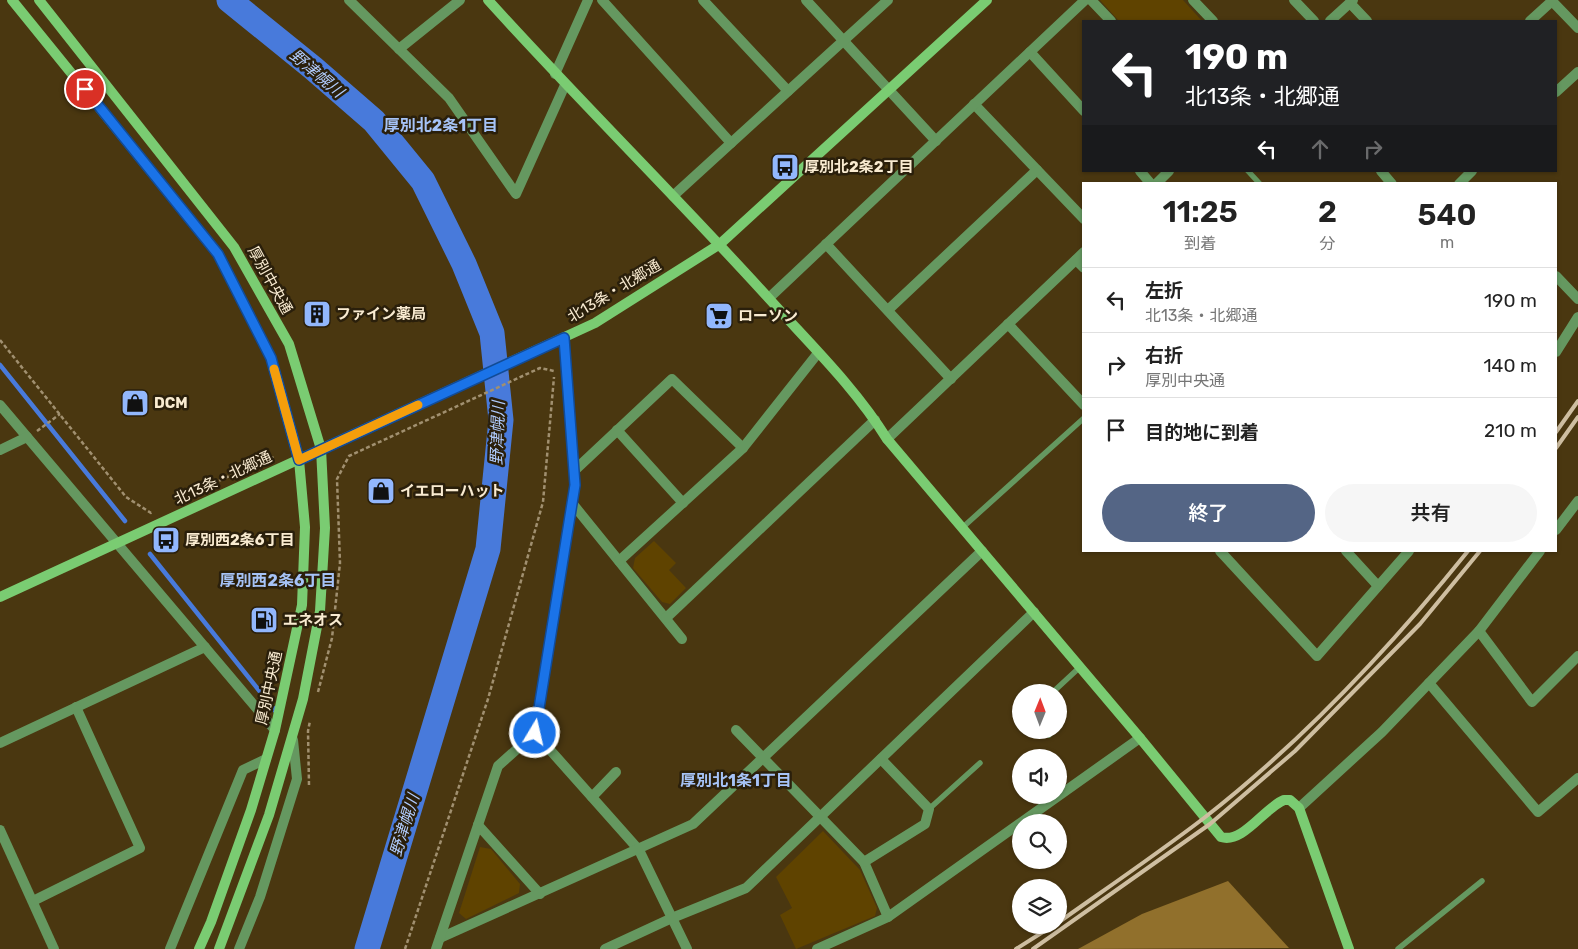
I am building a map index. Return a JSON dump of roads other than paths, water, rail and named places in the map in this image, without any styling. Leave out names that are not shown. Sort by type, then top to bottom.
[{"type":"street","name":"厚別中央通","points":[[12,0],[218,254],[271,358],[299,460],[305,527],[302,605],[276,730],[251,810],[211,922],[199,949]]},
{"type":"street","name":"厚別中央通","points":[[39,0],[234,247],[289,344],[321,450],[325,528],[320,611],[293,740],[269,815],[219,949]]},
{"type":"street","points":[[349,0],[449,98],[516,194],[565,85]]},
{"type":"street","points":[[399,49],[460,0]]},
{"type":"street","points":[[488,0],[565,85],[720,244],[867,408],[887,440],[1034,612],[1221,837],[1227,839],[1238,836],[1284,800],[1290,800],[1299,808],[1350,949]]},
{"type":"street","points":[[555,74],[588,0]]},
{"type":"street","points":[[602,0],[731,143]]},
{"type":"street","points":[[703,0],[788,91]]},
{"type":"street","points":[[806,0],[936,141]]},
{"type":"street","points":[[673,196],[888,0]]},
{"type":"street","name":"北13条・北郷通","points":[[0,597],[595,323],[720,244],[987,0]]},
{"type":"street","points":[[769,298],[1085,0]]},
{"type":"street","points":[[1091,0],[1110,20]]},
{"type":"street","points":[[1193,0],[1212,20]]},
{"type":"street","points":[[1294,0],[1313,20]]},
{"type":"street","points":[[1531,20],[1552,0],[1578,28]]},
{"type":"street","points":[[1331,20],[1351,1],[1366,20]]},
{"type":"street","points":[[1030,52],[1082,108]]},
{"type":"street","points":[[1557,91],[1578,72]]},
{"type":"street","points":[[974,104],[1082,218]]},
{"type":"street","points":[[888,310],[1037,170]]},
{"type":"street","points":[[1141,172],[1149,182]]},
{"type":"street","points":[[1158,182],[1168,172]]},
{"type":"street","points":[[1382,172],[1390,182]]},
{"type":"street","points":[[826,244],[951,379]]},
{"type":"street","points":[[887,440],[1080,256]]},
{"type":"street","points":[[1557,277],[1578,299]]},
{"type":"street","points":[[1557,350],[1578,316]]},
{"type":"street","points":[[1008,324],[1082,403]]},
{"type":"street","points":[[436,949],[498,766],[535,733],[575,485],[564,338]]},
{"type":"street","points":[[619,561],[743,448],[818,353]]},
{"type":"street","points":[[574,471],[672,379],[743,448]]},
{"type":"street","points":[[0,405],[276,730]]},
{"type":"street","points":[[666,618],[875,420]]},
{"type":"street","points":[[617,430],[683,502]]},
{"type":"street","points":[[0,450],[27,437]]},
{"type":"street","points":[[572,503],[682,639]]},
{"type":"street","points":[[1557,529],[1577,504]]},
{"type":"street","points":[[440,938],[639,850],[693,824],[982,551]]},
{"type":"street","points":[[1221,552],[1317,656],[1408,552]]},
{"type":"street","points":[[1347,552],[1378,586]]},
{"type":"street","points":[[1299,808],[1382,732],[1479,631],[1539,552]]},
{"type":"street","points":[[605,949],[672,918],[746,888],[1034,612]]},
{"type":"street","points":[[1479,631],[1532,702],[1578,656]]},
{"type":"street","points":[[0,743],[204,647]]},
{"type":"street","points":[[1429,683],[1538,812],[1578,778]]},
{"type":"street","points":[[33,901],[140,848],[76,707]]},
{"type":"street","points":[[736,730],[864,862],[888,917]]},
{"type":"street","points":[[535,733],[639,850],[687,949]]},
{"type":"street","points":[[817,949],[888,917],[1140,738]]},
{"type":"street","points":[[239,949],[260,897],[297,779],[293,740]]},
{"type":"street","points":[[170,949],[243,770],[266,759]]},
{"type":"street","points":[[864,862],[925,824],[929,809],[880,759]]},
{"type":"street","points":[[592,797],[616,772]]},
{"type":"street","points":[[478,825],[540,894]]},
{"type":"street","points":[[0,830],[54,949]]},
{"type":"lane","points":[[1249,172],[1258,182]]},
{"type":"lane","points":[[962,528],[1082,420]]},
{"type":"lane","points":[[1062,684],[1080,667]]},
{"type":"lane","points":[[929,809],[980,763]]},
{"type":"lane","points":[[1398,949],[1482,882]]},
{"type":"waterway","name":"野津幌川","points":[[229,0],[313,68],[374,121],[423,181],[464,264],[492,333],[501,420],[488,549],[367,949]]},
{"type":"waterway","points":[[0,365],[125,521]]},
{"type":"waterway","points":[[150,554],[277,713]]},
{"type":"railway","points":[[1557,431],[1578,401]]},
{"type":"railway","points":[[1557,447],[1578,417]]},
{"type":"railway","points":[[1067,916],[1204,818],[1276,757],[1344,692],[1376,658],[1467,552]]},
{"type":"railway","points":[[1033,949],[1210,824],[1295,751],[1420,624],[1479,552]]},
{"type":"railway","points":[[1016,949],[1040,934]]},
{"type":"place","name":"厚別北2条2丁目","points":[[785,167]]},
{"type":"place","name":"ファイン薬局","points":[[317,314]]},
{"type":"place","name":"ローソン","points":[[719,316]]},
{"type":"place","name":"DCM","points":[[135,403]]},
{"type":"place","name":"イエローハット","points":[[381,491]]},
{"type":"place","name":"厚別西2条6丁目","points":[[166,540]]},
{"type":"place","name":"エネオス","points":[[264,620]]},
{"type":"district","name":"厚別北2条1丁目","points":[[441,125]]},
{"type":"district","name":"厚別西2条6丁目","points":[[278,580]]},
{"type":"district","name":"厚別北1条1丁目","points":[[736,780]]}]
